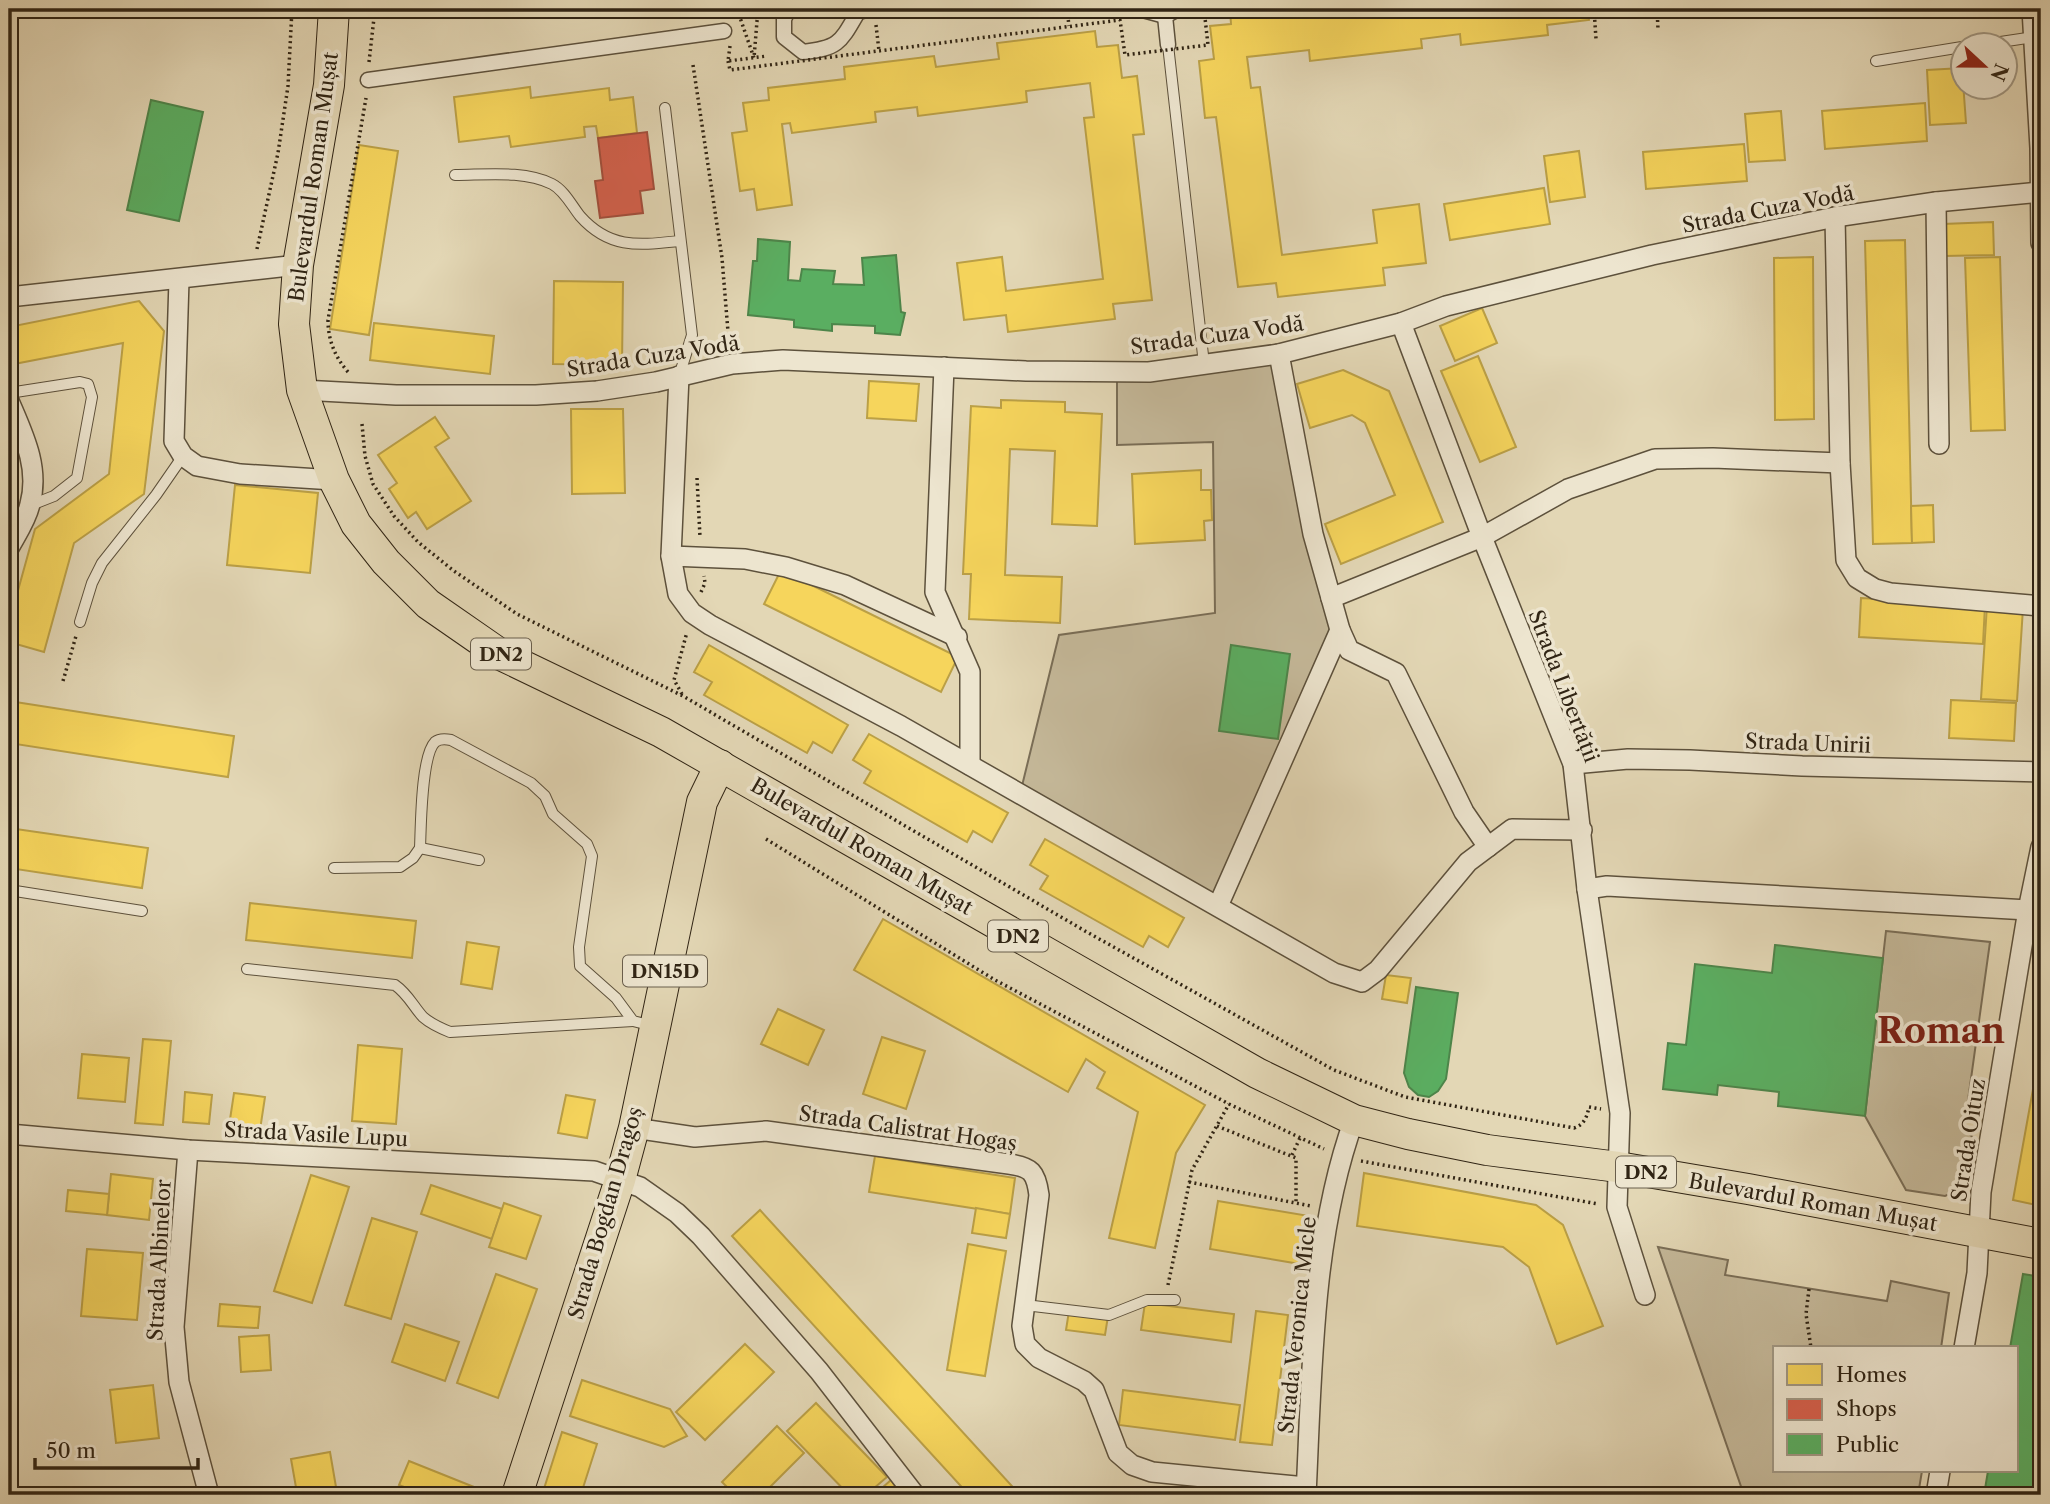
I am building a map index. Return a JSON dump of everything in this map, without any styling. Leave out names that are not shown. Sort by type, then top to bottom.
[{"type":"main road","name":"Bulevardul Roman Mușat","points":[[334,9],[329,85],[298,265],[294,324],[302,390],[334,480],[356,524],[386,562],[428,604],[503,656],[661,732],[1245,1066],[1354,1120],[1487,1150],[1618,1167],[2041,1244]]},
{"type":"main road","name":"Strada Bogdan Dragoș","points":[[517,1495],[620,1180],[634,1128],[643,1024],[702,802],[720,765]]},
{"type":"street","points":[[789,9],[784,19],[784,37],[803,52],[830,49],[865,12]]},
{"type":"street","points":[[1139,9],[1172,13],[1168,45]]},
{"type":"street","points":[[2032,9],[2041,243]]},
{"type":"street","points":[[368,80],[724,31]]},
{"type":"street","name":"Strada Cuza Vodă","points":[[302,390],[396,395],[536,395],[597,391],[732,364],[783,360],[1026,371],[1149,372],[1279,354],[1401,323],[1446,306],[1652,255],[1835,217],[1936,202],[2041,192]]},
{"type":"street","points":[[1936,202],[1939,444]]},
{"type":"street","points":[[1835,217],[1840,463],[1846,560],[1857,578],[1875,589],[1890,593],[2041,606]]},
{"type":"street","points":[[9,297],[298,265]]},
{"type":"street","points":[[179,280],[174,441],[183,456],[197,466],[240,474],[334,480]]},
{"type":"street","name":"Strada Libertății","points":[[1401,323],[1482,537],[1573,764],[1587,889],[1620,1113],[1617,1208],[1645,1295]]},
{"type":"street","points":[[1279,354],[1313,534],[1340,630],[1349,650],[1396,673],[1464,811],[1488,847]]},
{"type":"street","points":[[944,366],[935,592],[957,637],[970,672],[970,765]]},
{"type":"street","points":[[679,376],[671,556],[678,594],[692,612],[710,625],[901,726],[1334,972],[1362,982],[1378,970],[1468,862],[1512,829],[1582,830]]},
{"type":"street","points":[[9,401],[23,432],[34,469],[30,506],[9,548]]},
{"type":"street","points":[[1331,598],[1482,537],[1568,489],[1655,459],[1713,458],[1840,463]]},
{"type":"street","points":[[671,556],[745,559],[786,567],[845,585],[957,637]]},
{"type":"street","points":[[1217,906],[1340,630]]},
{"type":"street","name":"Strada Unirii","points":[[1573,764],[1665,759],[1802,766],[2041,772]]},
{"type":"street","name":"Strada Oituz","points":[[1964,1346],[1975,1292],[1981,1192],[2041,847]]},
{"type":"street","points":[[1587,889],[1608,887],[2028,910]]},
{"type":"street","name":"Strada Veronica Micle","points":[[1306,1491],[1322,1266],[1340,1157],[1354,1120]]},
{"type":"street","name":"Strada Calistrat Hogaș","points":[[634,1128],[695,1137],[766,1131],[1022,1166],[1032,1171],[1039,1195],[1022,1326],[1025,1344],[1039,1358],[1084,1381],[1094,1390],[1118,1452],[1132,1465],[1152,1472],[1306,1491]]},
{"type":"street","name":"Strada Vasile Lupu","points":[[9,1134],[188,1150],[594,1171],[640,1187],[677,1213],[701,1236],[819,1371],[915,1495]]},
{"type":"street","name":"Strada Albinelor","points":[[188,1150],[174,1327],[179,1382],[209,1495]]},
{"type":"street","points":[[1936,1495],[1940,1472]]},
{"type":"lane","points":[[2018,39],[2034,37]]},
{"type":"lane","points":[[1168,45],[1204,364]]},
{"type":"lane","points":[[1875,61],[1948,49]]},
{"type":"lane","points":[[666,108],[692,335],[679,376]]},
{"type":"lane","points":[[455,175],[514,175],[538,179],[554,184],[581,218],[614,241],[634,245],[680,241]]},
{"type":"lane","points":[[9,393],[80,382],[88,384],[91,390],[77,478],[54,496],[30,506]]},
{"type":"lane","points":[[80,622],[92,583],[102,564],[183,456]]},
{"type":"lane","points":[[334,868],[400,867],[413,858],[420,848],[426,759],[436,741],[451,740],[531,783],[545,796],[553,814],[587,844],[592,856],[579,947],[579,966],[643,1024]]},
{"type":"lane","points":[[420,848],[479,860]]},
{"type":"lane","points":[[9,890],[142,911]]},
{"type":"lane","points":[[247,969],[395,985],[404,991],[424,1017],[450,1032],[643,1024]]},
{"type":"lane","points":[[1025,1305],[1110,1315],[1140,1302],[1170,1300]]},
{"type":"path","points":[[255,260],[278,153],[288,86],[292,9]]},
{"type":"path","points":[[356,381],[333,349],[328,334],[328,320],[368,80],[375,9]]},
{"type":"path","points":[[737,9],[754,58]]},
{"type":"path","points":[[754,58],[758,9]]},
{"type":"path","points":[[1067,9],[1069,26]]},
{"type":"path","points":[[767,57],[728,61],[730,70],[1120,20],[1125,55],[1208,45],[1203,9]]},
{"type":"path","points":[[1594,9],[1596,39]]},
{"type":"path","points":[[1657,9],[1658,29]]},
{"type":"path","points":[[1719,9],[1720,18]]},
{"type":"path","points":[[865,12],[880,51]]},
{"type":"path","points":[[693,65],[722,258],[732,364]]},
{"type":"path","points":[[362,424],[365,456],[373,484],[394,516],[418,542],[454,571],[517,614],[683,696],[1073,924],[1334,1070],[1405,1097],[1574,1128],[1580,1126],[1587,1117],[1589,1107],[1620,1113]]},
{"type":"path","points":[[696,470],[700,538]]},
{"type":"path","points":[[683,696],[674,680],[692,612],[705,583],[703,573]]},
{"type":"path","points":[[63,681],[80,622]]},
{"type":"path","points":[[1170,1300],[1192,1170],[1229,1104]]},
{"type":"path","points":[[1217,1126],[1292,1155],[1297,1164],[1296,1202]]},
{"type":"path","points":[[1292,1155],[1300,1138]]},
{"type":"path","points":[[1189,1182],[1331,1209]]},
{"type":"path","points":[[1809,1289],[1806,1314],[1811,1346]]},
{"type":"shaded area","points":[[1279,354],[1340,630],[1218,906],[1020,794],[1059,635],[1215,613],[1213,442],[1117,445],[1117,372]]},
{"type":"shaded area","points":[[1886,931],[1990,942],[1964,1129],[1979,1143],[1971,1185],[1945,1196],[1906,1190],[1865,1116]]},
{"type":"shaded area","points":[[1658,1247],[1728,1260],[1725,1275],[1887,1301],[1891,1281],[1949,1293],[1941,1346],[1773,1346],[1773,1472],[1922,1472],[1918,1495],[1744,1495]]},
{"type":"building: Homes","points":[[1230,9],[1327,9],[1328,13],[1361,9],[1587,9],[1589,20],[1547,25],[1548,35],[1461,45],[1460,34],[1421,39],[1422,48],[1310,61],[1309,50],[1247,57],[1251,88],[1260,87],[1282,255],[1377,243],[1373,210],[1419,204],[1426,263],[1383,268],[1385,285],[1278,297],[1276,283],[1238,287],[1216,117],[1205,118],[1199,61],[1214,59],[1210,26],[1231,24]]},
{"type":"building: Homes","points":[[1095,31],[1097,47],[1118,45],[1122,78],[1137,76],[1144,134],[1133,135],[1152,300],[1113,304],[1115,319],[1008,332],[1006,315],[964,320],[957,263],[1002,257],[1006,291],[1103,279],[1084,118],[1094,117],[1090,83],[1026,91],[1027,102],[918,116],[917,107],[875,112],[876,122],[792,133],[790,123],[782,124],[792,205],[757,210],[754,189],[740,191],[732,133],[747,131],[743,103],[769,100],[768,88],[845,79],[844,67],[934,56],[936,67],[999,59],[997,43]]},
{"type":"building: Homes","points":[[1948,69],[1948,102],[1964,102],[1966,123],[1930,125],[1927,70]]},
{"type":"building: Homes","points":[[530,87],[531,98],[609,88],[610,100],[633,97],[637,133],[598,138],[596,126],[584,127],[585,137],[511,147],[509,136],[459,142],[454,97]]},
{"type":"building: Homes","points":[[1925,103],[1927,141],[1825,149],[1822,111]]},
{"type":"building: Homes","points":[[1781,111],[1785,160],[1749,162],[1745,114]]},
{"type":"building: Homes","points":[[1744,144],[1747,181],[1646,189],[1643,152]]},
{"type":"building: Homes","points":[[359,145],[398,151],[369,335],[330,329]]},
{"type":"building: Homes","points":[[1579,151],[1585,197],[1550,202],[1544,156]]},
{"type":"building: Homes","points":[[1544,188],[1550,224],[1450,240],[1444,204]]},
{"type":"building: Homes","points":[[1993,222],[1994,255],[1944,256],[1943,224]]},
{"type":"building: Homes","points":[[1905,240],[1912,543],[1873,544],[1865,241]]},
{"type":"building: Homes","points":[[1813,257],[1814,419],[1775,420],[1774,258]]},
{"type":"building: Homes","points":[[2000,257],[2005,430],[1971,431],[1965,258]]},
{"type":"building: Homes","points":[[554,281],[623,282],[622,365],[553,364]]},
{"type":"building: Homes","points":[[139,301],[164,331],[144,494],[74,543],[44,652],[9,642],[9,623],[35,529],[109,474],[123,343],[9,365],[9,327]]},
{"type":"building: Homes","points":[[1482,308],[1497,343],[1455,361],[1440,326]]},
{"type":"building: Homes","points":[[374,323],[494,336],[490,374],[370,360]]},
{"type":"building: Homes","points":[[1478,356],[1516,447],[1480,462],[1441,371]]},
{"type":"building: Homes","points":[[1343,370],[1389,391],[1443,522],[1341,564],[1325,524],[1395,495],[1365,423],[1352,415],[1310,428],[1297,384]]},
{"type":"building: Homes","points":[[869,381],[919,384],[916,421],[867,418]]},
{"type":"building: Homes","points":[[1001,400],[1065,402],[1065,412],[1102,414],[1097,526],[1052,524],[1055,451],[1010,449],[1005,575],[1062,577],[1060,623],[969,619],[971,574],[963,574],[971,406],[1001,408]]},
{"type":"building: Homes","points":[[571,409],[623,409],[625,493],[572,494]]},
{"type":"building: Homes","points":[[435,417],[449,438],[435,447],[471,501],[427,529],[416,512],[408,518],[389,489],[397,483],[378,455]]},
{"type":"building: Homes","points":[[1201,470],[1201,490],[1211,490],[1212,520],[1204,521],[1205,540],[1135,544],[1132,474]]},
{"type":"building: Homes","points":[[235,485],[318,493],[310,573],[227,565]]},
{"type":"building: Homes","points":[[1933,505],[1934,542],[1912,543],[1911,506]]},
{"type":"building: Homes","points":[[781,570],[958,657],[941,692],[764,604]]},
{"type":"building: Homes","points":[[1861,598],[1985,605],[1983,644],[1859,637]]},
{"type":"building: Homes","points":[[1987,605],[2023,608],[2017,701],[1981,699]]},
{"type":"building: Homes","points":[[709,645],[848,725],[832,753],[813,742],[807,753],[704,695],[712,682],[694,672]]},
{"type":"building: Homes","points":[[1951,700],[2016,703],[2014,741],[1949,738]]},
{"type":"building: Homes","points":[[9,701],[234,736],[228,777],[9,743]]},
{"type":"building: Homes","points":[[869,734],[1008,813],[992,842],[973,831],[967,842],[864,783],[871,771],[853,760]]},
{"type":"building: Homes","points":[[9,828],[148,848],[142,888],[9,868]]},
{"type":"building: Homes","points":[[1045,839],[1184,918],[1168,947],[1149,936],[1143,947],[1040,889],[1048,876],[1030,865]]},
{"type":"building: Homes","points":[[250,903],[416,921],[412,958],[246,940]]},
{"type":"building: Homes","points":[[883,919],[1205,1105],[1176,1153],[1155,1248],[1109,1238],[1138,1112],[1097,1088],[1105,1072],[1086,1059],[1068,1092],[854,970]]},
{"type":"building: Homes","points":[[467,942],[499,947],[492,989],[461,984]]},
{"type":"building: Homes","points":[[1386,975],[1411,978],[1407,1003],[1382,999]]},
{"type":"building: Homes","points":[[778,1009],[824,1030],[808,1065],[761,1044]]},
{"type":"building: Homes","points":[[882,1037],[925,1051],[906,1109],[863,1094]]},
{"type":"building: Homes","points":[[143,1039],[171,1041],[163,1125],[135,1123]]},
{"type":"building: Homes","points":[[358,1045],[402,1049],[396,1124],[352,1121]]},
{"type":"building: Homes","points":[[2041,1045],[2041,1206],[2013,1200]]},
{"type":"building: Homes","points":[[82,1054],[129,1058],[125,1102],[78,1098]]},
{"type":"building: Homes","points":[[185,1092],[212,1095],[209,1124],[183,1122]]},
{"type":"building: Homes","points":[[234,1093],[265,1097],[260,1130],[229,1126]]},
{"type":"building: Homes","points":[[566,1095],[595,1100],[587,1138],[558,1133]]},
{"type":"building: Homes","points":[[875,1156],[1015,1178],[1010,1214],[869,1192]]},
{"type":"building: Homes","points":[[1364,1173],[1536,1205],[1563,1225],[1603,1326],[1557,1344],[1529,1267],[1503,1247],[1357,1226]]},
{"type":"building: Homes","points":[[111,1174],[153,1179],[149,1220],[107,1215]]},
{"type":"building: Homes","points":[[311,1175],[349,1187],[312,1303],[274,1291]]},
{"type":"building: Homes","points":[[431,1185],[502,1209],[492,1239],[421,1214]]},
{"type":"building: Homes","points":[[68,1190],[109,1194],[107,1215],[66,1211]]},
{"type":"building: Homes","points":[[1218,1201],[1315,1217],[1306,1265],[1210,1249]]},
{"type":"building: Homes","points":[[504,1203],[541,1216],[526,1259],[489,1247]]},
{"type":"building: Homes","points":[[976,1208],[1010,1214],[1006,1238],[972,1233]]},
{"type":"building: Homes","points":[[760,1210],[1020,1495],[969,1495],[732,1236]]},
{"type":"building: Homes","points":[[372,1218],[417,1232],[391,1319],[345,1305]]},
{"type":"building: Homes","points":[[968,1244],[1006,1251],[985,1376],[947,1370]]},
{"type":"building: Homes","points":[[87,1249],[143,1253],[137,1320],[81,1316]]},
{"type":"building: Homes","points":[[496,1274],[537,1289],[498,1398],[457,1383]]},
{"type":"building: Homes","points":[[1145,1303],[1234,1314],[1231,1342],[1141,1330]]},
{"type":"building: Homes","points":[[220,1304],[260,1307],[258,1328],[218,1326]]},
{"type":"building: Homes","points":[[1069,1311],[1108,1316],[1105,1335],[1066,1330]]},
{"type":"building: Homes","points":[[1256,1311],[1288,1315],[1272,1445],[1240,1442]]},
{"type":"building: Homes","points":[[405,1324],[459,1342],[445,1381],[392,1362]]},
{"type":"building: Homes","points":[[269,1335],[271,1370],[241,1372],[239,1337]]},
{"type":"building: Homes","points":[[745,1344],[774,1372],[705,1440],[676,1412]]},
{"type":"building: Homes","points":[[582,1380],[670,1409],[687,1436],[664,1447],[570,1416]]},
{"type":"building: Homes","points":[[153,1385],[159,1438],[116,1443],[110,1390]]},
{"type":"building: Homes","points":[[1123,1390],[1240,1405],[1235,1440],[1119,1425]]},
{"type":"building: Homes","points":[[816,1403],[887,1477],[866,1495],[849,1495],[787,1431]]},
{"type":"building: Homes","points":[[777,1426],[804,1453],[762,1495],[735,1495],[722,1482]]},
{"type":"building: Homes","points":[[562,1432],[597,1444],[582,1491],[596,1495],[542,1495]]},
{"type":"building: Homes","points":[[330,1452],[336,1487],[297,1493],[291,1459]]},
{"type":"building: Homes","points":[[409,1461],[494,1495],[424,1495],[399,1485]]},
{"type":"building: Homes","points":[[891,1480],[901,1495],[874,1495]]},
{"type":"building: Homes","points":[[1210,1485],[1267,1493],[1208,1495]]},
{"type":"building: Shops","points":[[647,132],[654,189],[640,191],[643,213],[600,218],[595,181],[603,180],[598,138]]},
{"type":"building: Public","points":[[151,100],[203,112],[179,221],[127,210]]},
{"type":"building: Public","points":[[758,239],[790,242],[788,280],[800,281],[802,269],[835,271],[833,284],[864,285],[862,258],[896,255],[901,312],[905,313],[900,335],[875,333],[875,326],[832,324],[832,331],[794,327],[794,320],[748,315]]},
{"type":"building: Public","points":[[1231,645],[1290,654],[1278,739],[1219,731]]},
{"type":"building: Public","points":[[1775,945],[1883,958],[1865,1116],[1778,1106],[1779,1092],[1718,1085],[1717,1095],[1663,1089],[1668,1043],[1686,1045],[1695,964],[1772,973]]},
{"type":"building: Public","points":[[1416,987],[1458,993],[1446,1079],[1438,1091],[1429,1097],[1418,1095],[1409,1087],[1404,1073]]},
{"type":"building: Public","points":[[2023,1274],[2041,1277],[2041,1495],[1984,1495],[1988,1472],[2018,1472],[2018,1346],[2010,1346]]},
{"type":"district","name":"Roman","points":[[1941,1030]]}]
